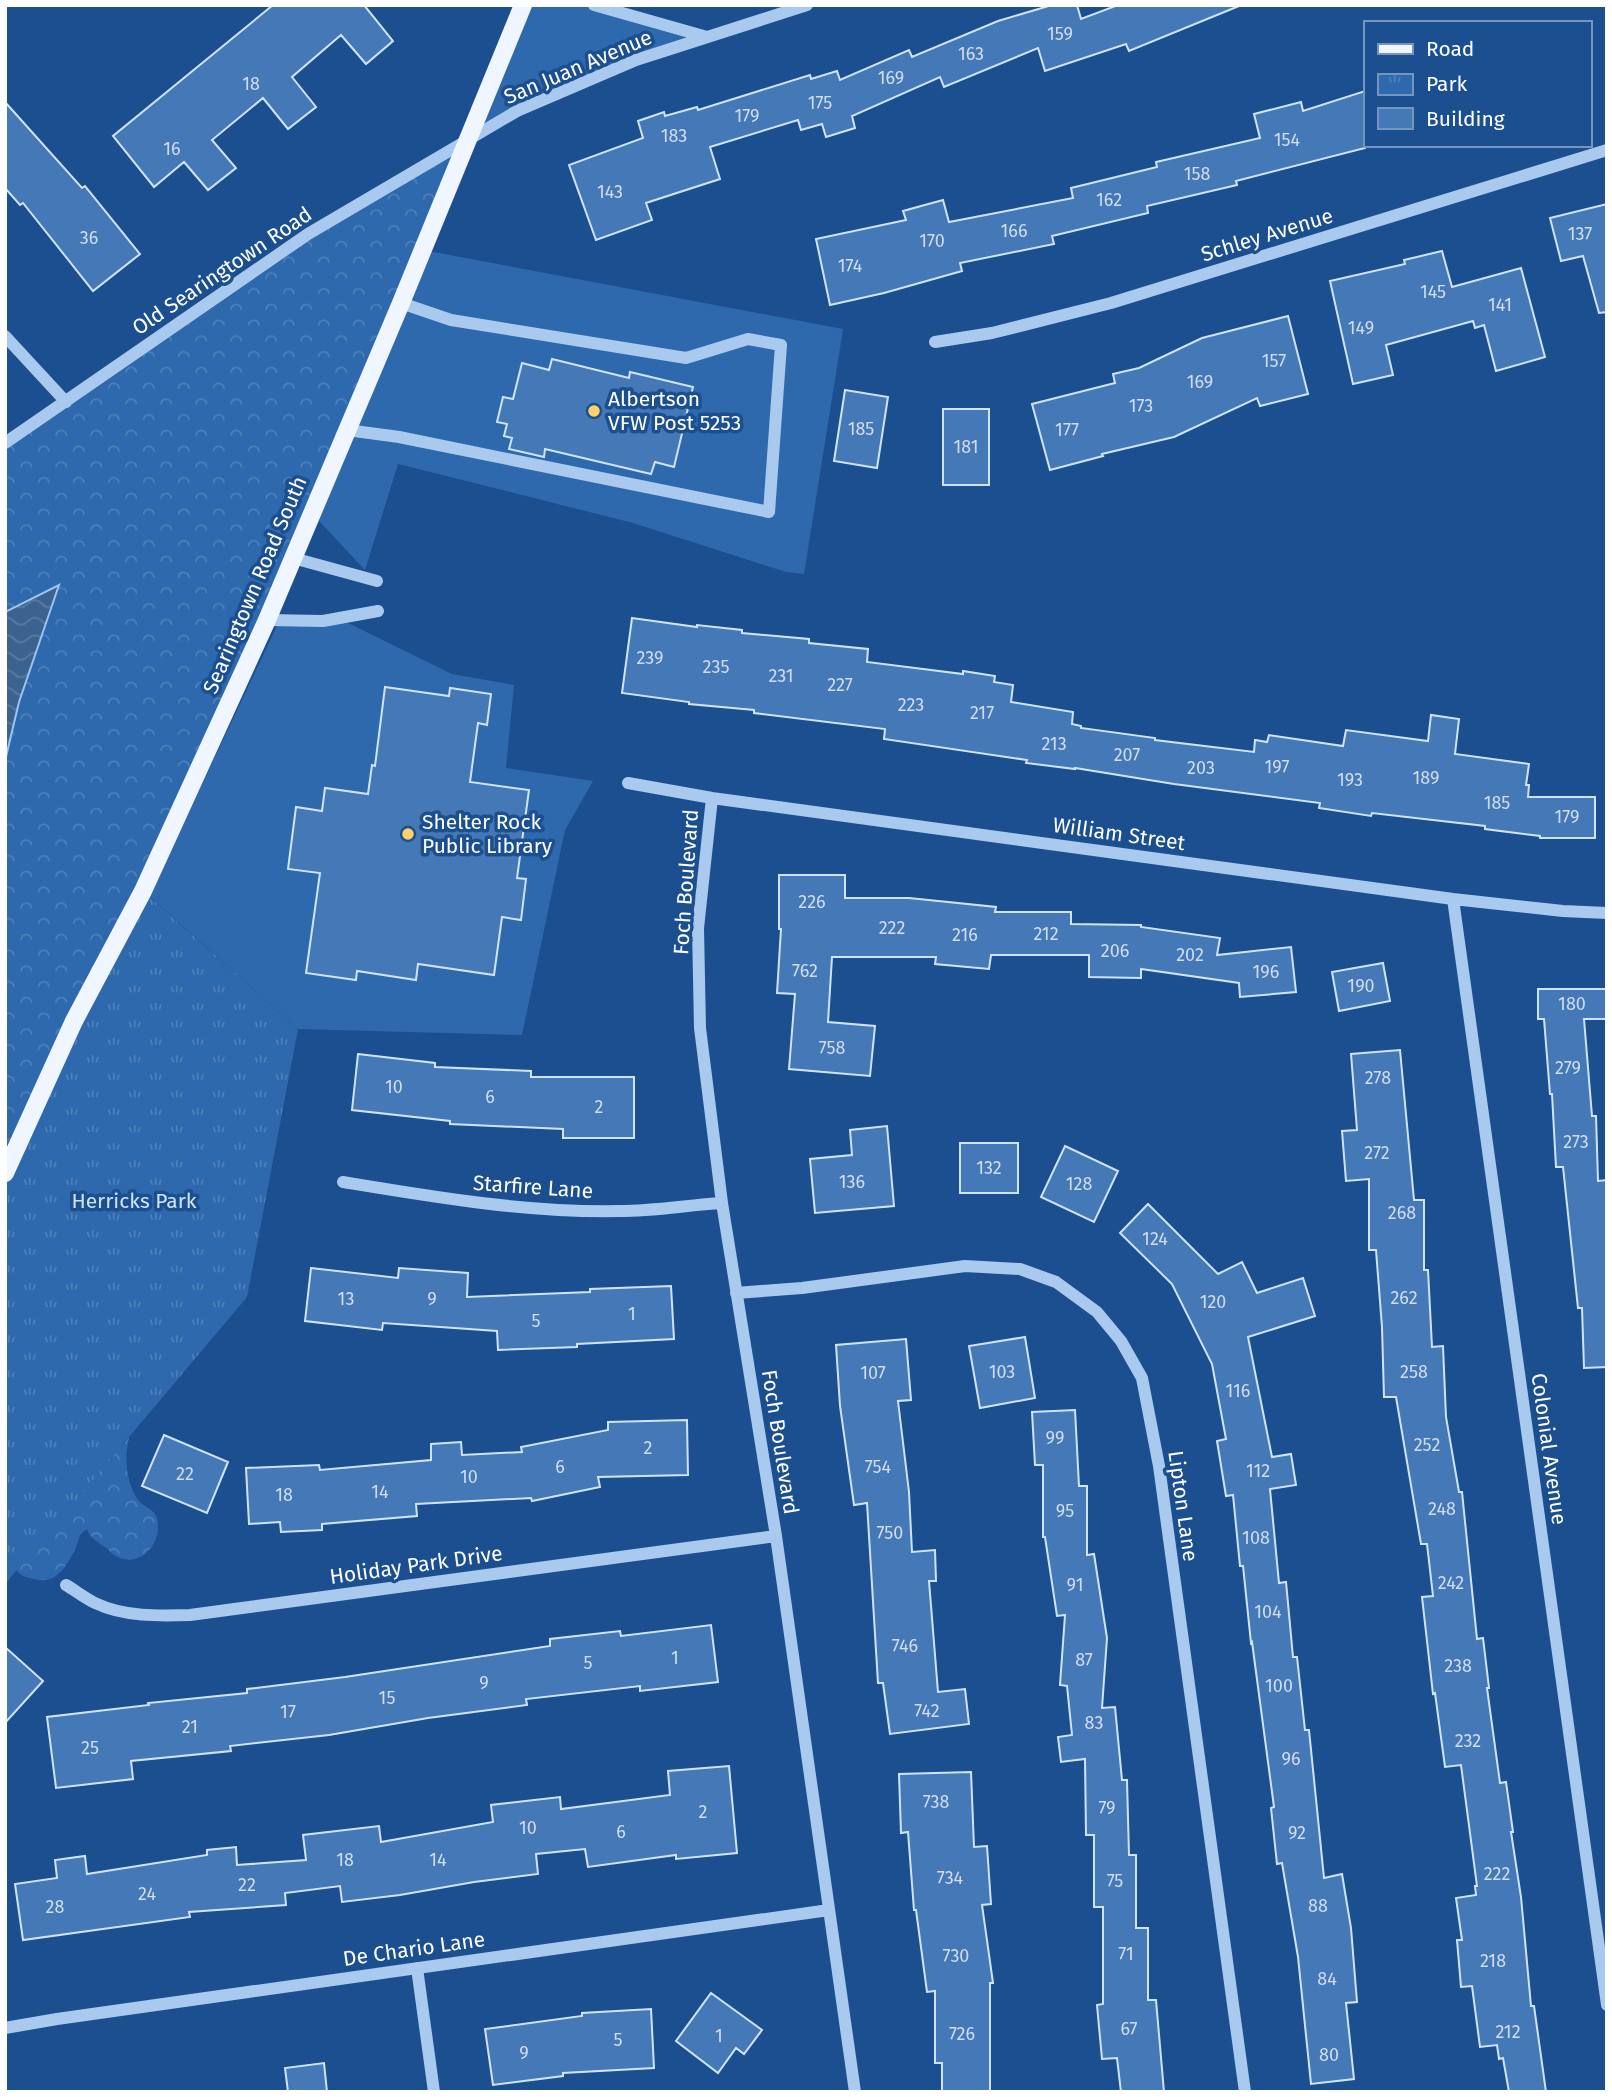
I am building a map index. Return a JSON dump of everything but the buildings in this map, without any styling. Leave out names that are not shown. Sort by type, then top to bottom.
[{"type":"main road","name":"Searingtown Road South","points":[[5,1173],[74,1021],[143,891],[267,620],[523,5]]},
{"type":"street","name":"San Juan Avenue","points":[[594,5],[707,37]]},
{"type":"street","name":"San Juan Avenue","points":[[466,141],[517,111],[636,61],[807,5]]},
{"type":"street","name":"Old Searingtown Road","points":[[5,443],[308,234],[466,141]]},
{"type":"street","name":"Schley Avenue","points":[[935,342],[992,333],[1111,303],[1607,150]]},
{"type":"street","points":[[347,430],[399,437],[769,512],[781,345],[748,339],[686,358],[451,320],[401,303]]},
{"type":"street","points":[[5,336],[66,402]]},
{"type":"street","points":[[293,558],[377,581]]},
{"type":"street","points":[[267,620],[323,621],[378,611]]},
{"type":"street","name":"William Street","points":[[628,783],[712,798],[1453,900],[1607,914]]},
{"type":"street","name":"Foch Boulevard","points":[[712,798],[698,928],[700,1015],[722,1203],[776,1536],[855,2092]]},
{"type":"street","name":"Colonial Avenue","points":[[1453,900],[1607,2005]]},
{"type":"street","name":"Starfire Lane","points":[[343,1182],[438,1198],[532,1209],[621,1212],[722,1203]]},
{"type":"street","name":"Lipton Lane","points":[[736,1293],[802,1288],[965,1266],[1020,1269],[1056,1282],[1097,1312],[1121,1341],[1142,1378],[1159,1466],[1245,2092]]},
{"type":"street","name":"Holiday Park Drive","points":[[66,1585],[95,1603],[119,1611],[169,1616],[190,1615],[776,1536]]},
{"type":"street","name":"De Chario Lane","points":[[5,2028],[829,1910]]},
{"type":"street","points":[[416,1968],[434,2092]]},
{"type":"green space","points":[[528,5],[580,5],[699,37],[473,131]]},
{"type":"green space","points":[[466,141],[365,392],[5,1173],[5,443],[308,234]]},
{"type":"green space","points":[[423,250],[843,329],[804,574],[786,572],[633,523],[398,464],[365,570],[319,521],[349,431]]},
{"type":"green space","points":[[348,623],[452,674],[514,685],[506,768],[593,781],[565,830],[522,1035],[298,1029],[149,896],[277,626]]},
{"type":"green space","name":"Herricks Park","points":[[143,891],[298,1029],[247,1297],[5,1584],[5,1173]]},
{"type":"green space","points":[[129,1438],[127,1462],[131,1487],[139,1501],[154,1513],[157,1519],[157,1534],[150,1549],[138,1558],[122,1559],[95,1540],[87,1529],[80,1535],[69,1560],[55,1576],[40,1580],[19,1573],[11,1559]]},
{"type":"water","points":[[59,585],[19,702],[5,761],[5,612]]},
{"type":"place","name":"Albertson VFW Post 5253","points":[[594,411]]},
{"type":"place","name":"Shelter Rock Public Library","points":[[408,834]]}]
